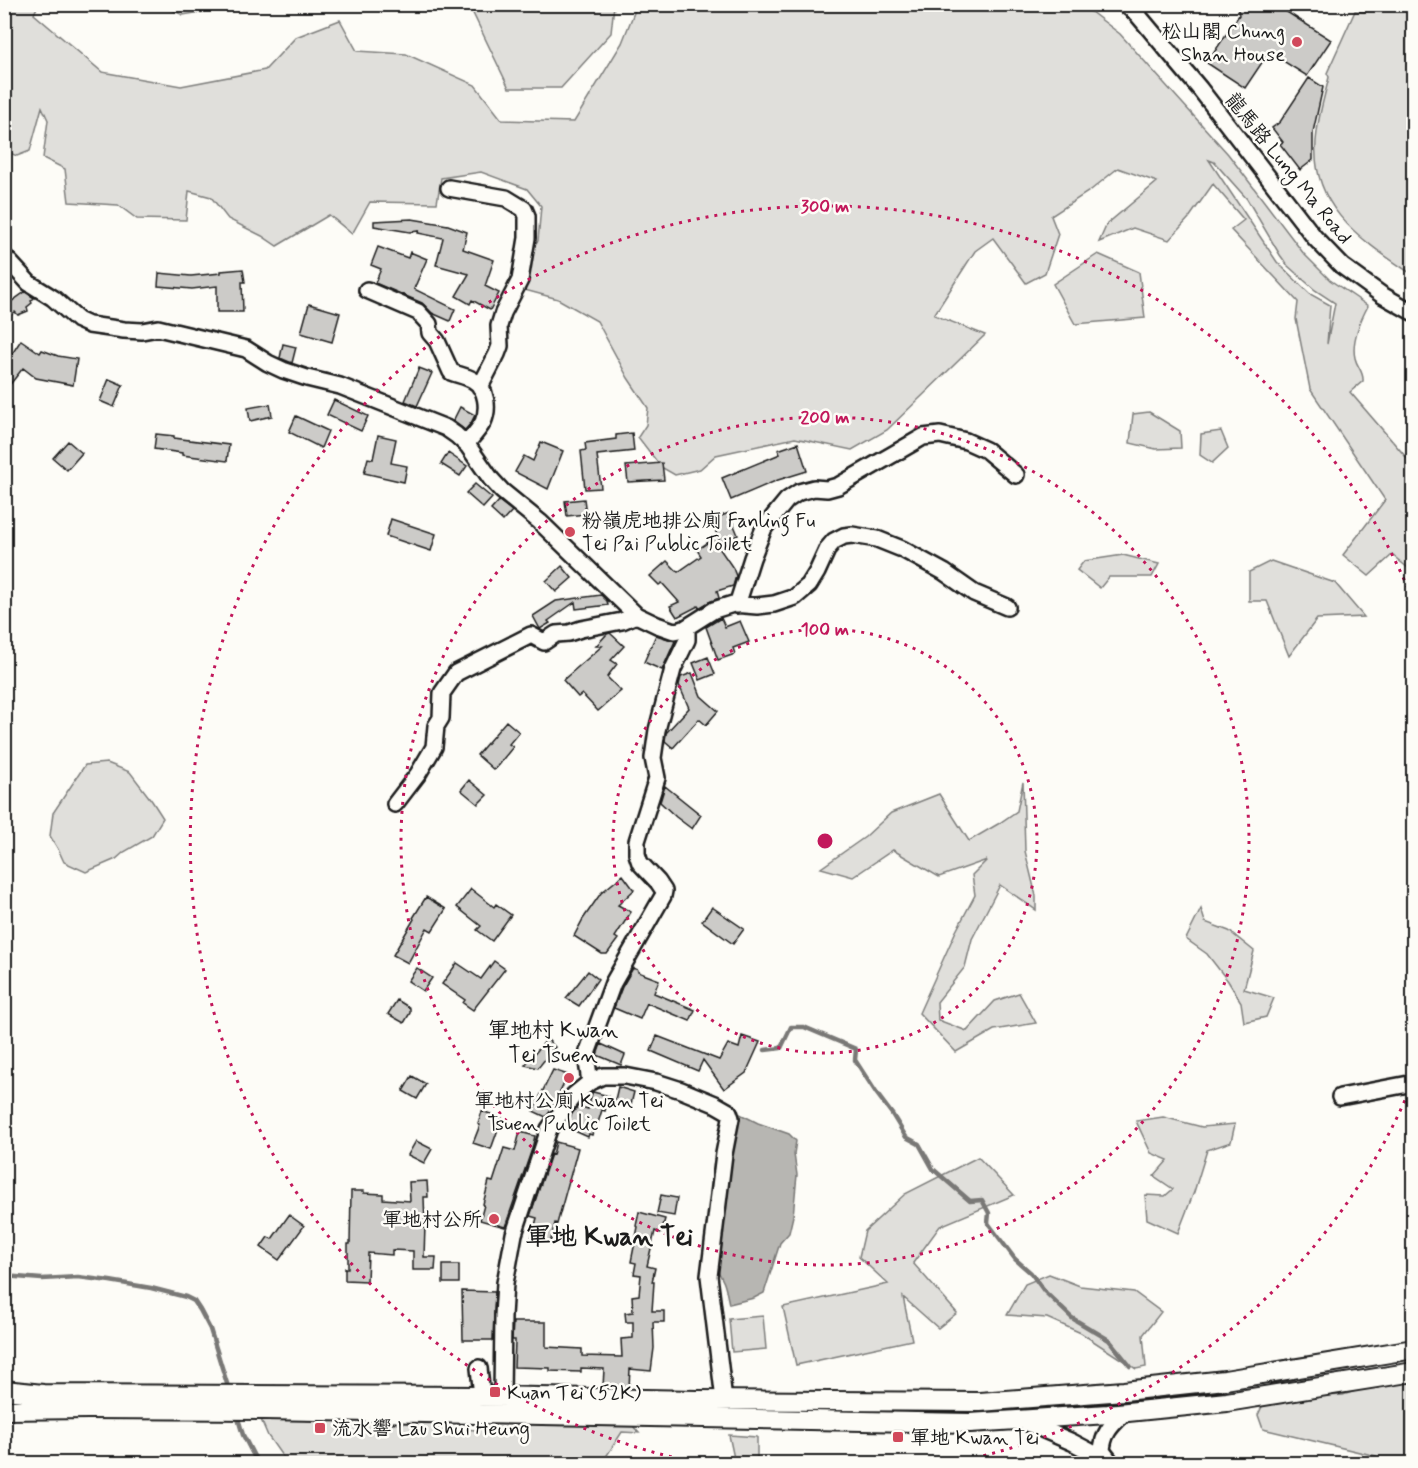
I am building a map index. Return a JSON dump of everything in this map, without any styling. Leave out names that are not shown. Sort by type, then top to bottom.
[{"type":"main road","points":[[4,1390],[43,1394],[218,1402],[482,1396],[980,1402],[1124,1392],[1225,1380],[1413,1349]]},
{"type":"main road","points":[[264,1402],[970,1423],[1227,1402],[1413,1372]]},
{"type":"main road","points":[[4,1410],[88,1409],[218,1402]]},
{"type":"street","name":"龍馬路 Lung Ma Road","points":[[1125,4],[1137,14],[1200,89],[1315,238],[1342,266],[1382,295],[1413,313]]},
{"type":"street","points":[[449,188],[506,198],[524,209],[527,216],[527,238],[520,280],[499,326],[500,346],[480,387]]},
{"type":"street","points":[[4,256],[29,283],[53,298],[78,320],[89,325],[142,331],[158,328],[246,350],[283,370],[340,386],[446,428],[466,444],[490,479],[502,491],[540,522],[636,615],[674,631],[684,628],[714,610],[733,604],[757,606],[774,604],[795,597],[809,585],[834,541],[852,535],[877,539],[902,549],[944,572],[974,593],[1007,607]]},
{"type":"street","points":[[367,290],[418,312],[429,324],[430,333],[437,341],[451,372],[475,381],[484,392],[486,411],[484,420],[466,444]]},
{"type":"street","points":[[737,604],[764,528],[787,500],[799,492],[838,486],[923,437],[940,435],[966,441],[986,450],[1016,475]]},
{"type":"street","points":[[395,804],[418,774],[434,747],[436,726],[441,718],[442,693],[456,673],[531,635],[544,642],[556,634],[622,621],[636,615]]},
{"type":"street","points":[[590,1082],[588,1051],[613,983],[663,896],[664,891],[658,882],[640,863],[637,841],[657,778],[653,758],[657,730],[674,669],[687,640],[687,632],[684,628]]},
{"type":"street","points":[[502,1397],[502,1316],[509,1258],[514,1234],[549,1129],[574,1095],[590,1082],[612,1075],[656,1082],[715,1104],[729,1112],[709,1276],[724,1400]]},
{"type":"street","points":[[1340,1096],[1413,1083]]},
{"type":"street","points":[[479,1368],[482,1396]]},
{"type":"street","points":[[1111,1462],[1102,1451],[1104,1436],[1125,1412]]},
{"type":"street","points":[[1021,1420],[1111,1462]]},
{"type":"shaded area","points":[[1040,4],[1051,7],[1082,5],[1120,34],[1228,154],[1304,254],[1330,280],[1368,306],[1359,325],[1354,345],[1355,358],[1363,381],[1350,392],[1414,469],[1413,572],[1392,555],[1369,576],[1343,555],[1385,500],[1310,389],[1296,319],[1298,302],[1231,230],[1244,220],[1213,184],[1189,218],[1169,240],[1133,228],[1099,242],[1107,224],[1157,182],[1118,168],[1091,190],[1051,216],[1058,234],[1045,273],[1026,283],[993,238],[975,251],[934,315],[985,335],[887,430],[852,450],[795,438],[716,455],[700,469],[675,475],[661,467],[638,437],[646,425],[648,408],[628,378],[597,321],[558,299],[521,289],[522,255],[538,241],[541,206],[527,189],[481,172],[441,178],[437,203],[370,202],[352,234],[329,215],[277,246],[228,219],[211,197],[189,191],[186,220],[137,219],[118,205],[69,202],[65,169],[43,158],[48,120],[42,107],[30,151],[17,156],[5,151],[5,5],[38,5],[34,14],[102,72],[181,86],[265,70],[296,37],[340,20],[357,51],[406,54],[475,85],[502,120],[574,122],[622,43],[637,5]],"holes":[[[1209,160],[1214,162],[1247,199],[1288,266],[1315,290],[1335,303],[1327,344],[1330,305],[1310,294],[1277,262]]]},
{"type":"shaded area","points":[[161,5],[245,5],[183,15]]},
{"type":"shaded area","points":[[469,5],[614,5],[611,33],[561,88],[509,88]]},
{"type":"shaded area","points":[[1369,5],[1413,5],[1413,275],[1357,234],[1341,218],[1320,180],[1316,158],[1318,125],[1329,77],[1327,73],[1355,11],[1364,12]]},
{"type":"shaded area","points":[[1098,254],[1139,272],[1145,318],[1075,324],[1053,284]]},
{"type":"shaded area","points":[[1149,412],[1180,431],[1181,448],[1156,449],[1130,443],[1133,414]]},
{"type":"shaded area","points":[[1221,431],[1228,448],[1212,463],[1200,455],[1201,434]]},
{"type":"shaded area","points":[[1123,555],[1159,564],[1152,577],[1109,577],[1100,588],[1077,570],[1084,561]]},
{"type":"shaded area","points":[[1271,561],[1335,583],[1364,617],[1317,619],[1289,656],[1267,601],[1249,601],[1249,572]]},
{"type":"shaded area","points":[[107,763],[130,772],[163,818],[152,836],[116,859],[86,872],[64,862],[50,836],[53,813],[85,765]]},
{"type":"shaded area","points":[[1023,782],[1025,851],[1036,896],[1036,910],[1000,885],[972,939],[965,967],[937,1002],[938,1020],[967,1031],[995,1001],[1019,993],[1036,1023],[994,1030],[956,1052],[919,1013],[975,895],[972,875],[987,860],[939,877],[893,850],[853,877],[821,868],[865,837],[891,813],[939,794],[969,841],[1017,811]]},
{"type":"shaded area","points":[[1201,909],[1205,922],[1229,931],[1254,951],[1244,989],[1274,998],[1266,1017],[1244,1022],[1241,1002],[1228,981],[1207,954],[1186,939]]},
{"type":"shaded area","points":[[740,1114],[789,1134],[796,1141],[794,1154],[797,1175],[789,1233],[780,1243],[764,1293],[729,1304],[723,1281],[715,1268],[736,1123]]},
{"type":"shaded area","points":[[1163,1117],[1202,1127],[1235,1124],[1231,1142],[1207,1150],[1178,1233],[1147,1219],[1145,1195],[1165,1196],[1173,1189],[1154,1176],[1168,1160],[1151,1153],[1136,1121]]},
{"type":"shaded area","points":[[978,1157],[1014,1195],[940,1226],[913,1263],[957,1313],[938,1328],[903,1297],[912,1340],[796,1365],[783,1307],[888,1284],[859,1257],[865,1231],[905,1194]]},
{"type":"shaded area","points":[[1049,1274],[1080,1286],[1134,1292],[1161,1312],[1143,1335],[1146,1367],[1136,1369],[1081,1333],[1047,1318],[1007,1315],[1025,1284]]},
{"type":"shaded area","points":[[763,1316],[766,1349],[732,1352],[729,1319]]},
{"type":"shaded area","points":[[1380,1383],[1413,1383],[1413,1463],[1378,1463],[1376,1456],[1263,1429],[1258,1415],[1265,1400],[1343,1395]]},
{"type":"shaded area","points":[[259,1415],[428,1420],[436,1427],[476,1430],[500,1423],[632,1425],[639,1433],[622,1432],[602,1463],[287,1463],[268,1436]]},
{"type":"shaded area","points":[[729,1435],[757,1437],[757,1457],[761,1463],[735,1463]]},
{"type":"building","name":"松山閣 Chung Shan House","points":[[1279,4],[1279,7],[1331,40],[1307,76],[1269,52],[1245,88],[1207,63],[1239,15],[1237,6]]},
{"type":"building","points":[[1309,78],[1323,87],[1313,132],[1313,160],[1300,170],[1280,144],[1283,142],[1272,128],[1280,122]]},
{"type":"building","points":[[412,219],[448,225],[467,232],[463,249],[494,260],[485,286],[499,293],[490,310],[472,300],[470,304],[456,296],[469,274],[436,265],[443,238],[418,233],[419,231],[410,232],[374,226],[374,221]]},
{"type":"building","points":[[378,247],[408,258],[410,252],[427,259],[414,289],[455,309],[450,321],[432,313],[422,303],[375,283],[381,269],[371,265]]},
{"type":"building","points":[[243,269],[245,282],[242,282],[243,312],[217,312],[217,286],[192,289],[158,286],[159,273],[191,276]]},
{"type":"building","points":[[25,292],[34,298],[27,307],[28,311],[18,315],[15,312],[4,320],[4,307]]},
{"type":"building","points":[[309,304],[340,313],[332,342],[301,333]]},
{"type":"building","points":[[21,340],[40,353],[42,350],[58,356],[77,359],[73,385],[36,378],[23,368],[4,392],[4,368]]},
{"type":"building","points":[[283,344],[296,347],[292,363],[280,358]]},
{"type":"building","points":[[419,368],[432,373],[417,406],[405,401]]},
{"type":"building","points":[[109,379],[123,385],[114,407],[100,401]]},
{"type":"building","points":[[334,400],[368,416],[361,431],[327,415]]},
{"type":"building","points":[[270,404],[272,416],[250,421],[248,408]]},
{"type":"building","points":[[460,407],[475,415],[465,430],[453,421]]},
{"type":"building","points":[[296,416],[328,431],[321,448],[289,432]]},
{"type":"building","points":[[632,433],[634,451],[597,455],[601,488],[585,489],[581,451],[586,450],[585,443],[616,439],[616,435]]},
{"type":"building","points":[[156,434],[229,445],[227,461],[154,449]]},
{"type":"building","points":[[378,435],[396,439],[391,463],[407,466],[404,482],[364,473],[368,458],[373,459]]},
{"type":"building","points":[[68,441],[82,453],[67,470],[53,458]]},
{"type":"building","points":[[541,442],[563,451],[548,489],[515,472],[524,456],[533,461]]},
{"type":"building","points":[[798,443],[807,471],[778,480],[731,500],[722,478],[780,454],[778,450]]},
{"type":"building","points":[[448,453],[467,466],[460,476],[441,464]]},
{"type":"building","points":[[662,463],[664,480],[628,482],[626,466]]},
{"type":"building","points":[[475,484],[492,498],[483,508],[466,493]]},
{"type":"building","points":[[584,499],[586,514],[567,516],[565,501]]},
{"type":"building","points":[[499,501],[512,511],[503,521],[491,510]]},
{"type":"building","points":[[729,513],[738,535],[720,542],[711,520]]},
{"type":"building","points":[[391,519],[436,534],[431,551],[386,536]]},
{"type":"building","points":[[713,539],[733,568],[736,576],[733,586],[717,591],[719,598],[677,617],[670,606],[679,602],[662,583],[659,585],[650,576],[667,561],[678,572],[701,556],[697,550]]},
{"type":"building","points":[[562,566],[572,578],[556,592],[546,581]]},
{"type":"building","points":[[601,595],[608,605],[576,609],[575,602],[540,629],[533,616],[556,601]]},
{"type":"building","points":[[721,618],[725,627],[740,621],[749,642],[733,648],[735,654],[718,660],[706,627]]},
{"type":"building","points":[[610,633],[624,646],[611,660],[617,664],[607,677],[621,691],[598,711],[582,694],[578,697],[563,680],[602,646],[596,646]]},
{"type":"building","points":[[656,635],[675,641],[662,670],[644,662]]},
{"type":"building","points":[[708,657],[715,674],[700,680],[693,663]]},
{"type":"building","points":[[692,673],[701,696],[718,711],[706,725],[699,719],[673,748],[665,741],[666,733],[689,708],[679,685],[681,677]]},
{"type":"building","points":[[506,721],[519,732],[509,744],[513,747],[494,770],[477,755]]},
{"type":"building","points":[[469,780],[487,795],[478,804],[461,790]]},
{"type":"building","points":[[665,786],[701,815],[692,829],[660,802]]},
{"type":"building","points":[[623,875],[634,890],[618,905],[631,912],[615,937],[618,939],[607,954],[602,954],[574,936],[601,893]]},
{"type":"building","points":[[471,889],[494,907],[496,904],[511,915],[492,941],[477,930],[481,926],[457,907]]},
{"type":"building","points":[[426,897],[446,909],[432,931],[427,928],[408,963],[393,955]]},
{"type":"building","points":[[712,907],[744,929],[733,944],[702,921]]},
{"type":"building","points":[[494,961],[505,969],[473,1010],[463,1003],[465,1000],[442,984],[457,963],[481,979]]},
{"type":"building","points":[[417,968],[432,978],[423,991],[408,981]]},
{"type":"building","points":[[633,968],[659,980],[654,993],[695,1010],[690,1021],[647,1003],[640,1019],[614,1008]]},
{"type":"building","points":[[588,971],[598,979],[579,1006],[566,998]]},
{"type":"building","points":[[397,1000],[410,1008],[410,1013],[404,1023],[388,1014]]},
{"type":"building","points":[[657,1036],[719,1060],[728,1044],[739,1048],[742,1036],[760,1042],[746,1073],[724,1089],[703,1060],[698,1071],[651,1051]]},
{"type":"building","points":[[547,1039],[555,1047],[538,1068],[525,1065]]},
{"type":"building","points":[[601,1044],[625,1055],[621,1065],[597,1055]]},
{"type":"building","points":[[553,1070],[568,1075],[546,1117],[533,1111]]},
{"type":"building","points":[[412,1076],[426,1084],[417,1099],[403,1091]]},
{"type":"building","points":[[618,1087],[634,1092],[630,1108],[614,1104]]},
{"type":"building","points":[[593,1092],[609,1096],[605,1111],[602,1110],[592,1135],[589,1134],[588,1137],[568,1128],[571,1115],[578,1106],[588,1109]]},
{"type":"building","points":[[482,1111],[502,1118],[491,1149],[473,1143],[480,1125],[478,1124]]},
{"type":"building","points":[[520,1132],[535,1136],[505,1227],[480,1220],[489,1181],[493,1182],[504,1148],[515,1151]]},
{"type":"building","points":[[416,1141],[432,1149],[424,1163],[408,1155]]},
{"type":"building","points":[[556,1142],[578,1148],[550,1244],[531,1240],[537,1218],[530,1216]]},
{"type":"building","points":[[427,1181],[428,1197],[424,1197],[424,1257],[436,1257],[435,1270],[413,1270],[413,1251],[392,1250],[392,1255],[368,1253],[367,1281],[345,1280],[345,1268],[348,1268],[348,1244],[350,1244],[351,1191],[383,1194],[383,1199],[410,1201],[409,1182]]},
{"type":"building","points":[[661,1195],[677,1198],[674,1216],[657,1213]]},
{"type":"building","points":[[639,1212],[665,1219],[661,1233],[655,1231],[647,1266],[655,1268],[652,1282],[654,1282],[652,1311],[664,1311],[664,1322],[653,1322],[654,1348],[651,1371],[630,1369],[629,1387],[603,1387],[604,1369],[581,1368],[581,1372],[514,1367],[513,1322],[546,1322],[546,1347],[582,1349],[582,1356],[622,1357],[621,1339],[633,1338],[633,1322],[626,1322],[625,1313],[633,1312],[632,1296],[639,1295],[641,1275],[634,1274],[636,1263],[631,1262]]},
{"type":"building","points":[[289,1215],[304,1226],[279,1260],[261,1247],[268,1237],[272,1239]]},
{"type":"building","points":[[443,1265],[459,1265],[459,1283],[443,1283]]},
{"type":"building","points":[[462,1291],[495,1292],[493,1340],[463,1340]]},
{"type":"waterway","points":[[765,1050],[781,1048],[791,1027],[804,1027],[856,1049],[855,1060],[906,1137],[919,1144],[933,1169],[970,1201],[982,1200],[989,1213],[988,1223],[1015,1259],[1072,1318],[1109,1340],[1130,1366]]},
{"type":"waterway","points":[[4,1276],[42,1279],[78,1277],[110,1281],[151,1288],[194,1301],[210,1329],[229,1390]]},
{"type":"waterway","points":[[237,1415],[243,1435],[258,1464]]},
{"type":"place","name":"松山閣 Chung Shan House","points":[[1297,42]]},
{"type":"place","name":"粉嶺虎地排公廁 Fanling Fu Tei Pai Public Toilet","points":[[570,532]]},
{"type":"place","name":"軍地村公廁 Kwan Tei Tsuen Public Toilet","points":[[569,1078]]},
{"type":"place","name":"軍地村公所","points":[[494,1219]]},
{"type":"place","name":"Kuan Tei (52K)","points":[[495,1392]]},
{"type":"place","name":"流水響 Lau Shui Heung","points":[[320,1428]]},
{"type":"place","name":"軍地 Kwan Tei","points":[[898,1437]]},
{"type":"district","name":"軍地村 Kwan Tei Tsuen","points":[[553,1042]]},
{"type":"district","name":"軍地 Kwan Tei","points":[[609,1236]]}]
